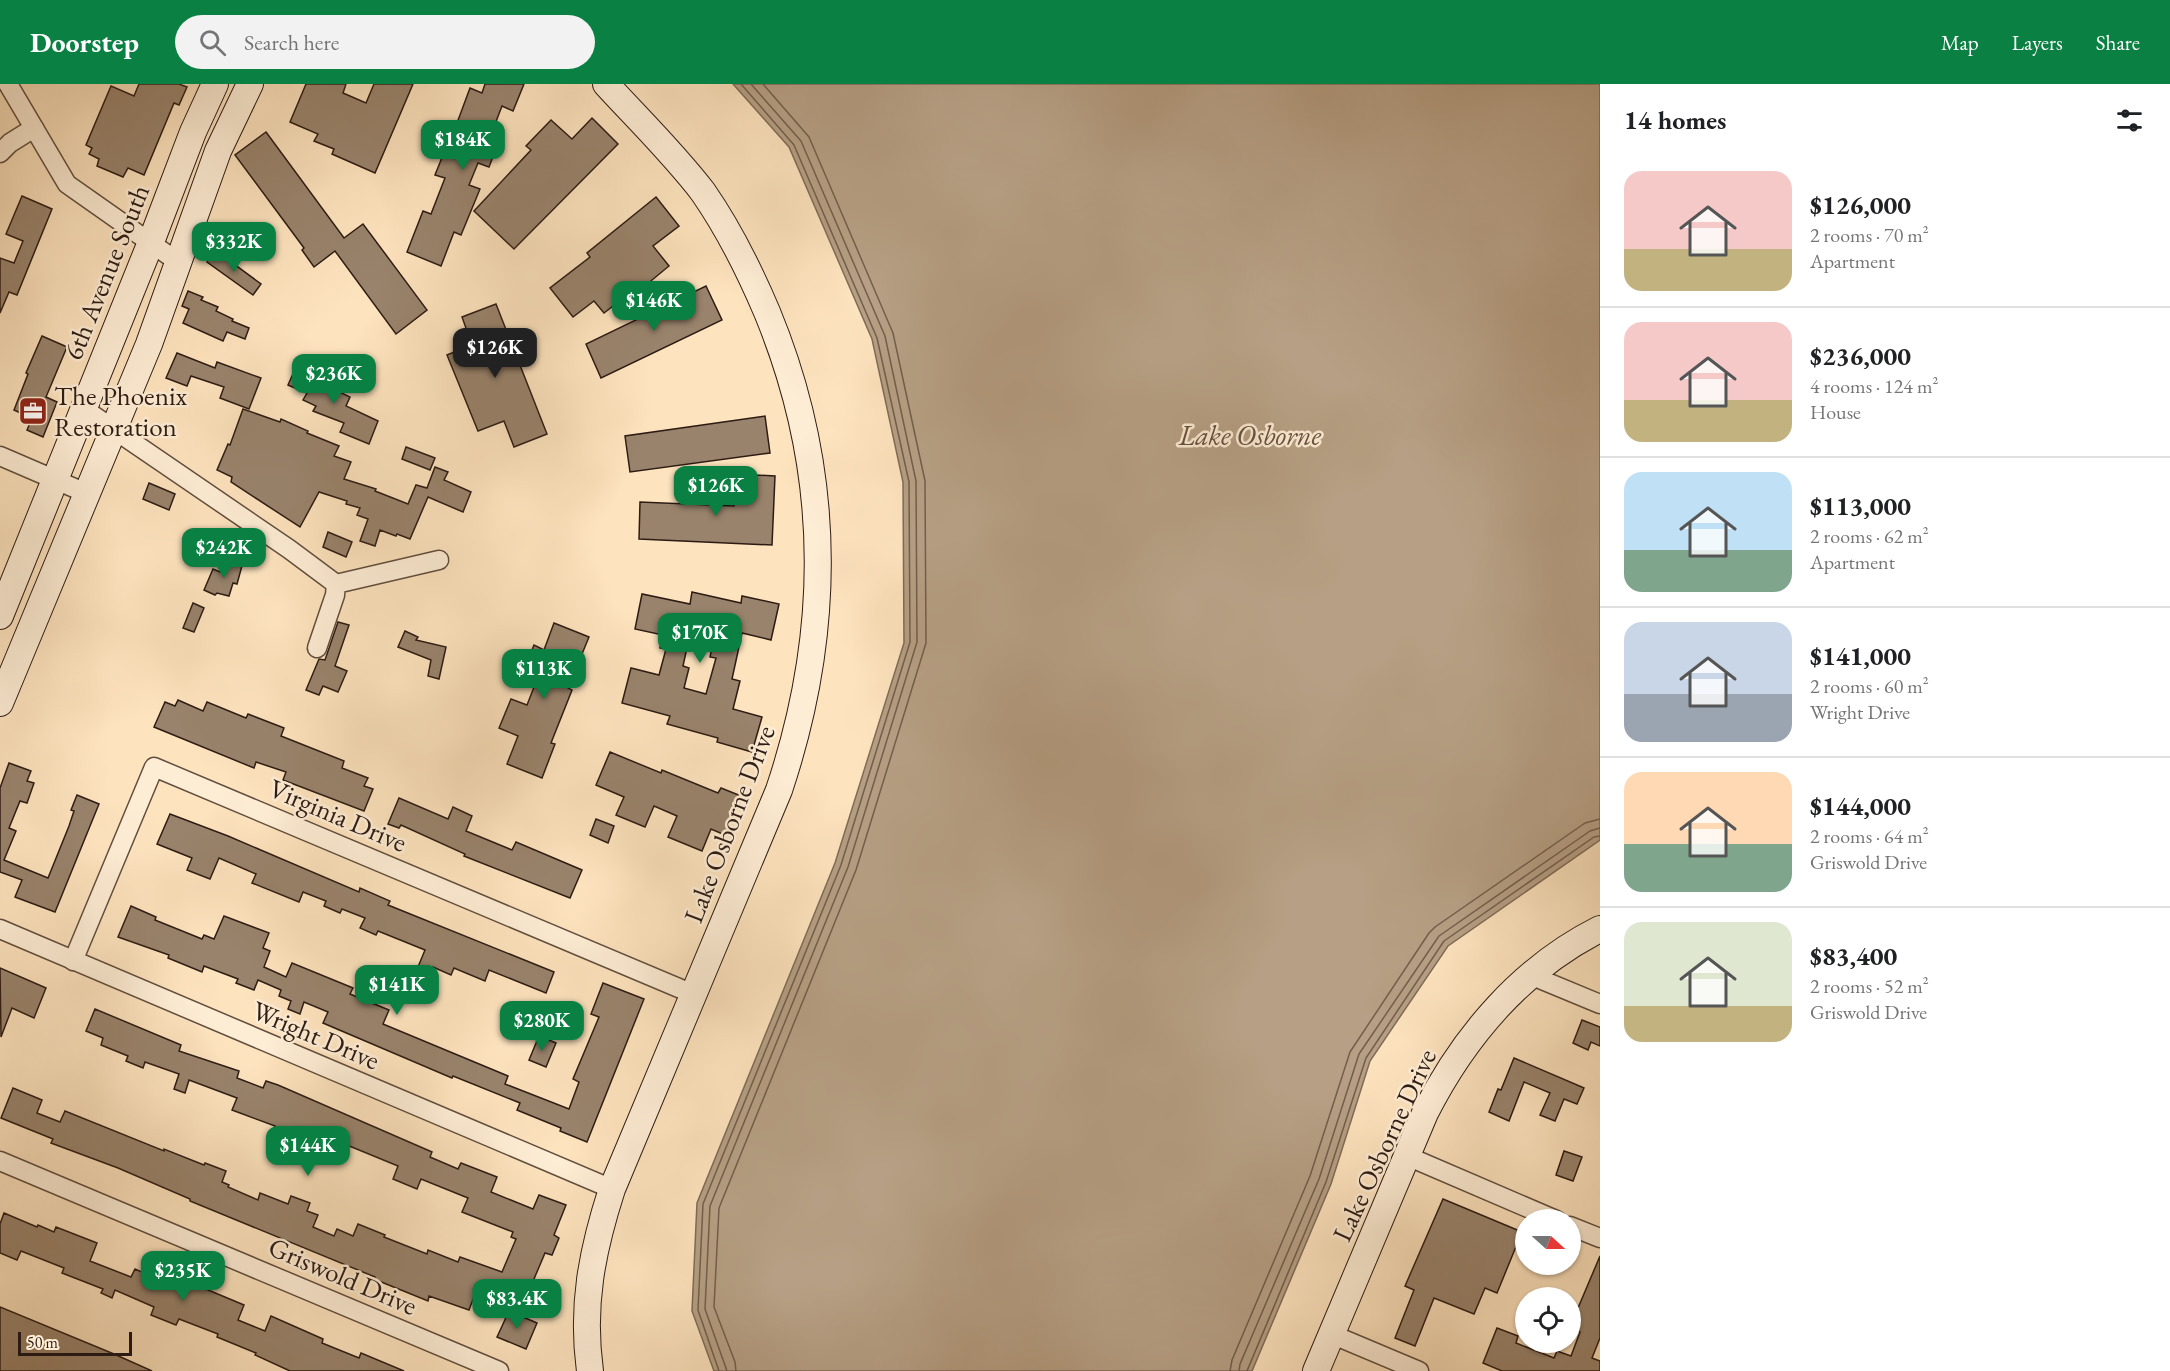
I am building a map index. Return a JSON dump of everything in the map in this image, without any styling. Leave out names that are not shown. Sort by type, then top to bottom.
[{"type":"street","points":[[8,84],[67,184],[178,262]]},
{"type":"street","name":"6th Avenue South","points":[[0,616],[193,132],[215,84]]},
{"type":"street","points":[[2,692],[149,344],[219,151],[250,84]]},
{"type":"street","name":"Lake Osborne Drive","points":[[590,1371],[587,1298],[591,1263],[612,1189],[766,822],[793,751],[806,696],[815,640],[819,543],[815,494],[805,432],[794,386],[781,346],[742,258],[703,192],[606,84]]},
{"type":"street","points":[[0,153],[10,143],[34,128]]},
{"type":"street","points":[[84,409],[289,549],[336,584],[439,560]]},
{"type":"street","points":[[0,456],[86,493]]},
{"type":"street","points":[[317,648],[335,595],[336,584]]},
{"type":"street","name":"Virginia Drive","points":[[73,961],[154,767],[693,994]]},
{"type":"street","name":"Lake Osborne Drive","points":[[1316,1371],[1438,1087],[1461,1051],[1499,1005],[1530,975],[1553,957],[1600,928]]},
{"type":"street","name":"Wright Drive","points":[[0,930],[612,1189]]},
{"type":"street","points":[[1530,975],[1600,1004]]},
{"type":"street","points":[[1407,1156],[1530,1209]]},
{"type":"street","name":"Griswold Drive","points":[[0,1161],[499,1371]]},
{"type":"street","points":[[1581,1230],[1600,1238]]},
{"type":"street","points":[[1331,1334],[1419,1371]]},
{"type":"water","name":"Lake Osborne","points":[[733,84],[1600,84],[1600,840],[1448,946],[1370,1061],[1331,1184],[1252,1371],[714,1371],[692,1311],[697,1203],[835,863],[904,643],[903,482],[872,339],[789,147]]},
{"type":"building","points":[[139,84],[179,84],[187,87],[179,105],[174,103],[144,175],[128,168],[123,177],[97,166],[99,159],[89,154],[92,148],[86,145],[111,86],[134,96]]},
{"type":"building","points":[[306,84],[346,84],[343,93],[366,103],[374,84],[413,84],[375,173],[332,154],[334,149],[314,141],[318,134],[290,122]]},
{"type":"building","points":[[485,84],[524,84],[513,111],[502,106],[492,132],[501,136],[489,167],[478,163],[469,185],[480,189],[461,235],[454,232],[441,266],[407,252],[423,211],[431,214],[445,178],[435,175],[447,145],[458,149],[467,127],[457,123],[470,88],[482,93]]},
{"type":"building","points":[[592,118],[618,144],[514,249],[474,211],[531,150],[526,146],[551,120],[572,139]]},
{"type":"building","points":[[266,132],[344,238],[363,224],[427,310],[396,334],[335,251],[314,267],[302,250],[304,248],[235,155]]},
{"type":"building","points":[[22,196],[52,209],[17,295],[9,292],[0,313],[0,258],[14,263],[23,241],[6,234]]},
{"type":"building","points":[[656,197],[679,226],[653,246],[669,266],[646,285],[644,282],[604,313],[594,301],[573,317],[550,288],[590,257],[587,253]]},
{"type":"building","points":[[215,250],[261,284],[253,295],[207,262]]},
{"type":"building","points":[[706,286],[722,320],[601,378],[586,344]]},
{"type":"building","points":[[188,291],[203,297],[201,300],[218,307],[216,311],[233,319],[232,321],[249,328],[245,339],[227,332],[223,341],[183,323],[189,309],[182,306]]},
{"type":"building","points":[[496,304],[547,434],[514,447],[504,421],[478,431],[447,355],[472,345],[462,317]]},
{"type":"building","points":[[42,336],[67,347],[46,397],[57,402],[43,437],[27,430],[32,418],[14,410],[28,374],[26,373]]},
{"type":"building","points":[[177,353],[215,368],[217,362],[261,378],[249,409],[220,398],[224,387],[191,376],[187,386],[166,378]]},
{"type":"building","points":[[296,367],[323,378],[321,383],[350,397],[346,406],[378,421],[369,444],[340,432],[344,423],[313,411],[316,406],[303,400],[307,393],[288,385]]},
{"type":"building","points":[[243,409],[280,422],[281,419],[339,446],[334,456],[351,462],[344,479],[376,489],[375,491],[408,504],[416,485],[427,488],[435,467],[448,472],[444,480],[471,492],[463,512],[428,497],[410,539],[380,530],[375,546],[360,541],[368,519],[357,515],[360,508],[319,492],[300,527],[231,482],[232,477],[217,470],[228,444],[230,445]]},
{"type":"building","points":[[765,416],[770,453],[630,472],[625,436]]},
{"type":"building","points":[[406,447],[435,458],[430,470],[402,459]]},
{"type":"building","points":[[735,474],[775,476],[772,545],[639,539],[640,502],[734,506]]},
{"type":"building","points":[[149,483],[175,494],[169,510],[143,499]]},
{"type":"building","points":[[328,532],[352,542],[346,557],[323,547]]},
{"type":"building","points":[[230,558],[243,562],[237,584],[233,583],[229,596],[217,593],[215,595],[204,590],[213,569],[225,574]]},
{"type":"building","points":[[692,592],[741,603],[742,596],[779,604],[771,640],[742,633],[732,679],[740,681],[733,709],[762,717],[752,752],[717,742],[718,738],[667,724],[670,716],[622,703],[631,668],[659,675],[666,649],[660,648],[663,635],[635,629],[642,594],[690,604]],"holes":[[[691,629],[715,634],[710,657],[716,658],[706,694],[684,688],[689,668],[683,666]]]},
{"type":"building","points":[[193,603],[204,608],[194,632],[183,628]]},
{"type":"building","points":[[338,622],[349,625],[335,666],[347,671],[338,692],[323,686],[319,695],[306,690],[319,659],[325,660]]},
{"type":"building","points":[[554,623],[589,637],[568,688],[572,690],[551,743],[555,744],[542,778],[507,764],[518,736],[499,728],[511,699],[527,705],[536,682],[521,677],[534,645],[544,650]]},
{"type":"building","points":[[405,631],[418,637],[416,640],[446,647],[439,679],[428,676],[431,660],[398,647]]},
{"type":"building","points":[[178,700],[203,711],[207,702],[246,718],[248,714],[284,728],[281,736],[344,761],[342,768],[368,778],[364,786],[373,789],[364,811],[283,780],[286,772],[256,762],[254,768],[154,727],[165,702],[175,706]]},
{"type":"building","points":[[610,752],[718,793],[721,788],[741,796],[725,835],[711,829],[702,851],[668,837],[677,816],[654,806],[645,827],[616,815],[624,797],[596,785]]},
{"type":"building","points":[[9,763],[31,771],[27,781],[34,783],[27,803],[20,801],[9,828],[16,831],[4,860],[48,878],[69,826],[74,811],[71,810],[77,795],[99,804],[55,912],[15,897],[22,880],[0,872],[0,788]]},
{"type":"building","points":[[399,798],[448,819],[453,807],[472,816],[466,831],[512,850],[516,842],[582,870],[570,898],[464,856],[465,854],[401,825],[399,828],[388,824]]},
{"type":"building","points":[[170,814],[359,892],[360,888],[390,901],[388,905],[554,972],[546,993],[489,970],[485,981],[454,968],[451,975],[433,967],[426,984],[413,979],[425,950],[378,931],[376,935],[360,928],[365,918],[342,909],[340,913],[324,906],[326,901],[303,892],[299,902],[252,883],[256,874],[219,858],[210,879],[187,870],[192,858],[157,844]]},
{"type":"building","points":[[596,819],[614,826],[608,843],[590,835]]},
{"type":"building","points":[[131,906],[156,917],[155,920],[202,939],[204,935],[214,939],[224,916],[269,933],[263,948],[270,951],[264,967],[286,977],[292,963],[353,988],[350,994],[389,1010],[383,1024],[508,1076],[505,1084],[569,1109],[579,1082],[573,1079],[599,1017],[591,1014],[603,983],[644,999],[587,1142],[560,1131],[561,1128],[517,1110],[520,1103],[453,1076],[452,1078],[323,1023],[328,1012],[304,1002],[300,1014],[288,1009],[291,1001],[279,996],[281,990],[258,980],[254,990],[236,983],[238,979],[204,966],[202,972],[168,958],[169,955],[118,937]]},
{"type":"building","points":[[0,968],[46,988],[34,1018],[12,1008],[1,1037]]},
{"type":"building","points":[[95,1009],[181,1045],[179,1051],[239,1071],[237,1078],[263,1088],[266,1081],[278,1085],[432,1152],[430,1157],[458,1169],[461,1163],[497,1177],[491,1192],[533,1209],[539,1195],[566,1205],[554,1235],[559,1238],[552,1255],[545,1253],[531,1286],[526,1284],[517,1306],[477,1289],[469,1310],[429,1296],[428,1301],[190,1201],[190,1199],[118,1168],[51,1143],[53,1139],[1,1118],[13,1088],[42,1100],[37,1113],[60,1122],[65,1111],[164,1151],[164,1149],[226,1171],[222,1182],[258,1200],[260,1193],[288,1204],[291,1196],[310,1203],[307,1211],[318,1215],[313,1227],[334,1236],[337,1229],[353,1236],[358,1224],[427,1254],[428,1250],[458,1262],[460,1257],[502,1272],[516,1239],[511,1237],[513,1232],[462,1212],[468,1198],[421,1179],[417,1189],[393,1179],[398,1166],[303,1127],[297,1143],[272,1132],[275,1126],[232,1110],[237,1098],[189,1080],[185,1093],[174,1089],[179,1074],[145,1062],[143,1068],[126,1061],[128,1056],[101,1045],[103,1038],[86,1031]]},
{"type":"building","points":[[1582,1020],[1600,1027],[1600,1046],[1591,1042],[1588,1050],[1573,1043]]},
{"type":"building","points":[[539,1036],[556,1043],[546,1067],[529,1060]]},
{"type":"building","points":[[1514,1058],[1584,1088],[1577,1104],[1564,1099],[1555,1121],[1540,1115],[1550,1093],[1524,1082],[1509,1121],[1489,1112]]},
{"type":"building","points":[[1564,1151],[1582,1157],[1573,1181],[1556,1175]]},
{"type":"building","points":[[1443,1199],[1515,1229],[1515,1249],[1497,1293],[1485,1288],[1474,1314],[1434,1298],[1415,1346],[1395,1338],[1414,1290],[1405,1286]]},
{"type":"building","points":[[4,1213],[37,1227],[38,1225],[54,1232],[56,1227],[97,1243],[90,1261],[131,1277],[135,1269],[173,1286],[177,1277],[244,1305],[238,1320],[265,1331],[271,1316],[323,1339],[322,1343],[359,1358],[361,1353],[404,1371],[290,1371],[255,1355],[256,1353],[217,1337],[218,1334],[179,1319],[176,1325],[151,1315],[154,1307],[115,1290],[112,1298],[101,1293],[103,1289],[62,1273],[64,1268],[21,1251],[17,1260],[0,1253],[0,1224]]},
{"type":"building","points":[[1600,1256],[1600,1338],[1592,1358],[1600,1361],[1600,1371],[1502,1371],[1483,1363],[1497,1328],[1515,1335],[1515,1353],[1541,1353],[1554,1358],[1556,1353],[1571,1356],[1572,1353],[1581,1353],[1581,1301]]},
{"type":"building","points":[[0,1307],[114,1354],[152,1371],[0,1371]]},
{"type":"building","points":[[509,1311],[537,1323],[526,1349],[497,1337]]},
{"type":"place","name":"The Phoenix Restoration","points":[[33,411]]}]
